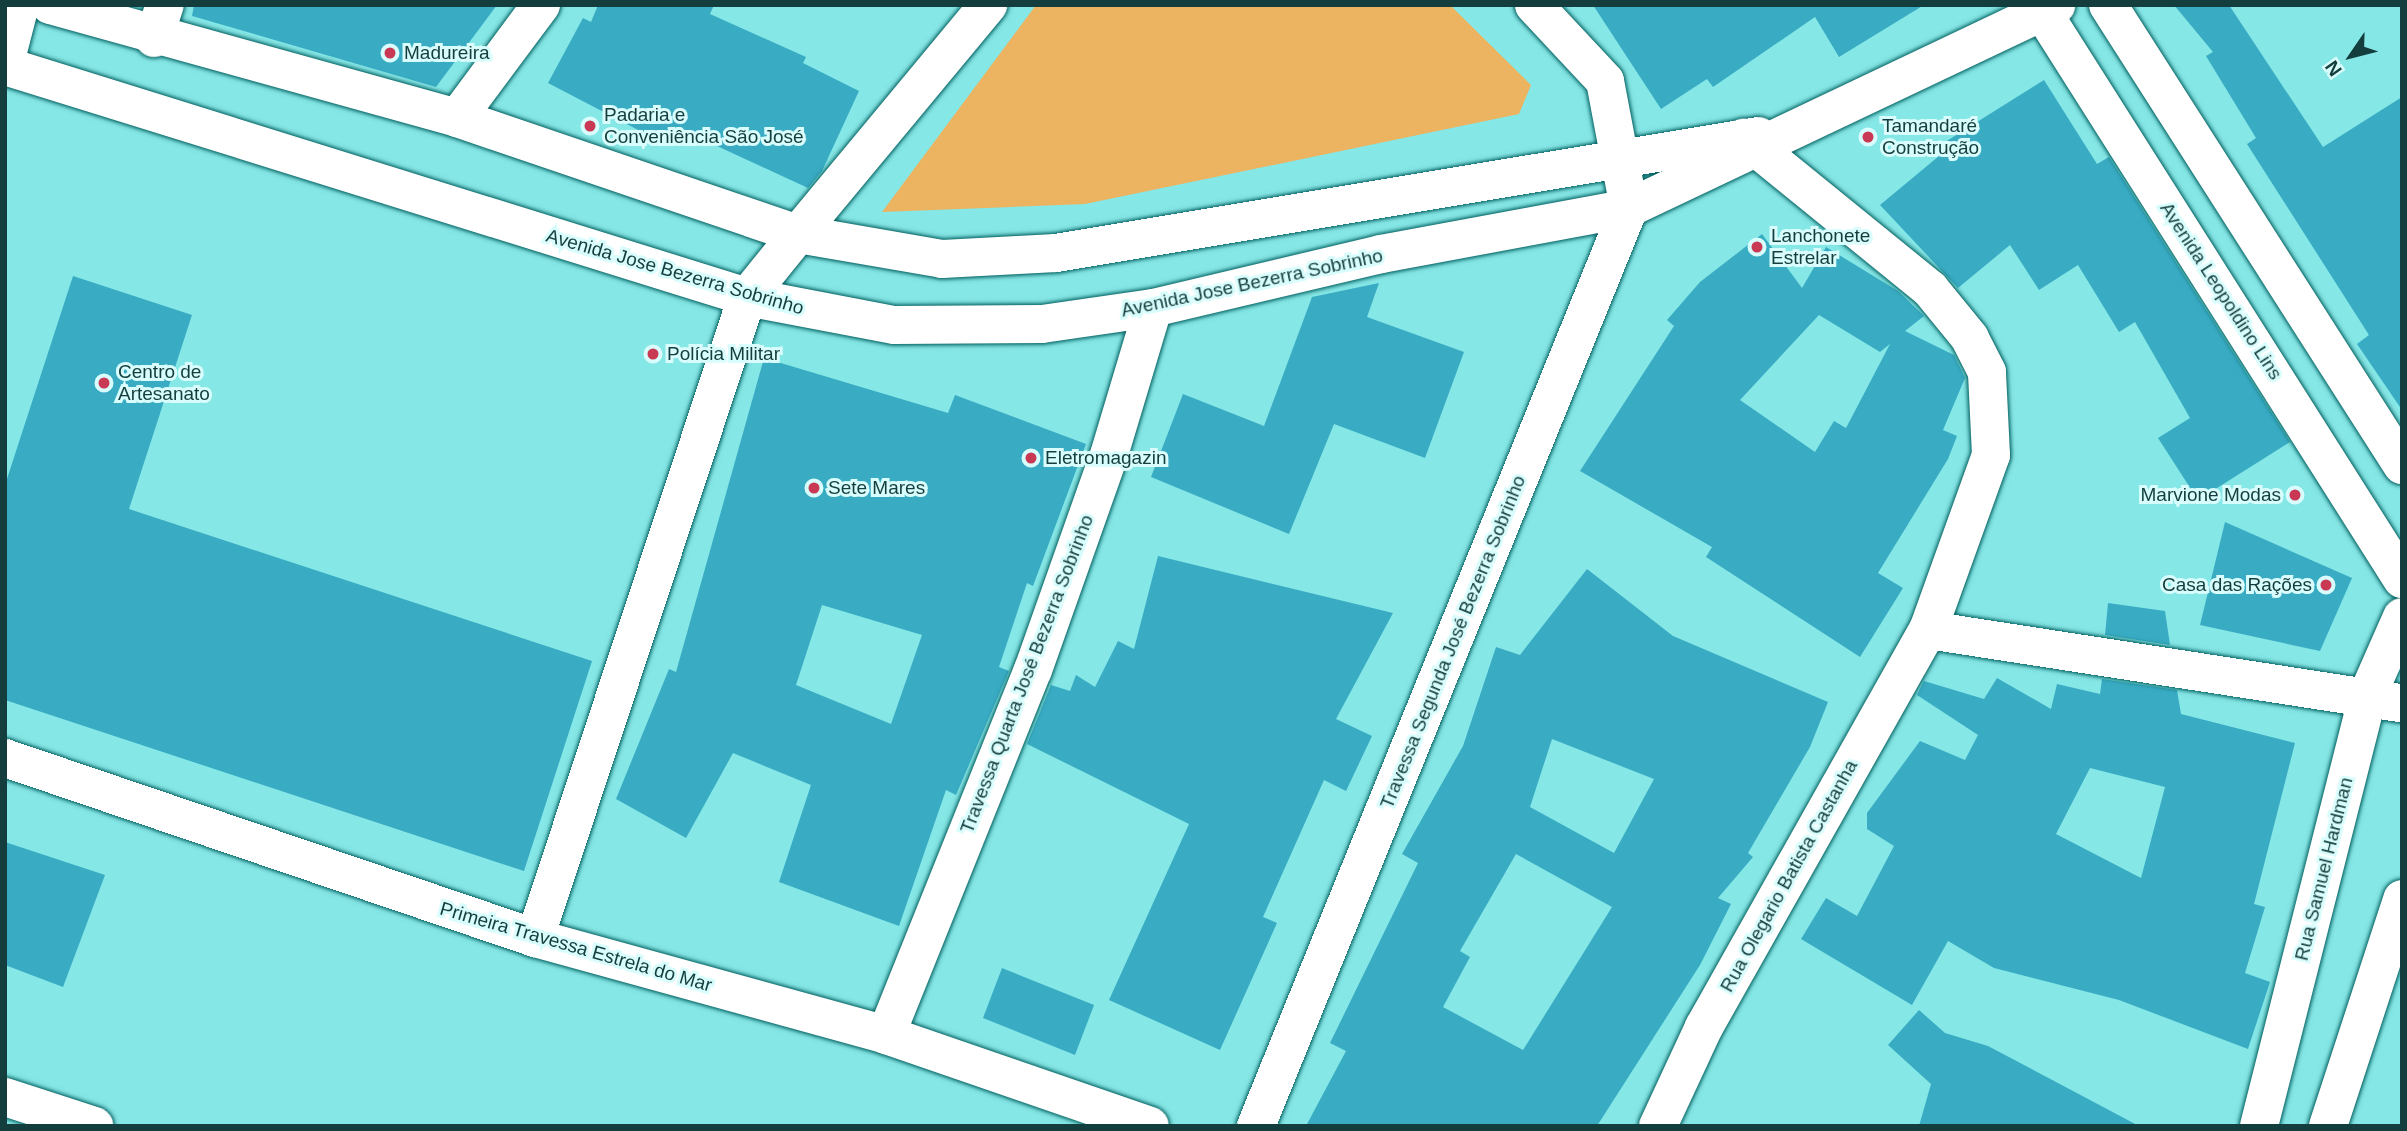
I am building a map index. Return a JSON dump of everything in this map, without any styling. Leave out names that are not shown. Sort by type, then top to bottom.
[{"type":"street","points":[[5,65],[20,5]]},
{"type":"street","name":"Avenida Jose Bezerra Sobrinho","points":[[50,5],[159,21],[457,118],[797,234],[942,260],[1030,255],[1623,156],[1750,144],[1801,130],[2046,8]]},
{"type":"street","points":[[457,118],[541,5]]},
{"type":"street","points":[[535,938],[747,297],[988,5]]},
{"type":"street","name":"Travessa Segunda José Bezerra Sobrinho","points":[[1256,1126],[1629,208],[1623,156],[1605,81],[1534,5]]},
{"type":"street","points":[[2108,5],[2402,465]]},
{"type":"street","name":"Avenida Leopoldino Lins","points":[[2046,8],[2402,579]]},
{"type":"street","name":"Avenida Jose Bezerra Sobrinho","points":[[5,65],[747,297],[894,325],[1042,324],[1153,308],[1381,254],[1629,208],[1750,144]]},
{"type":"street","name":"Rua Olegario Batista Castanha","points":[[1658,1126],[1704,1027],[1928,630],[1991,455],[1987,372],[1970,338],[1930,289],[1750,144]]},
{"type":"street","name":"Travessa Quarta José Bezerra Sobrinho","points":[[886,1035],[1033,670],[1110,455],[1153,308]]},
{"type":"street","name":"Rua Samuel Hardman","points":[[2259,1126],[2385,699],[2402,617]]},
{"type":"street","points":[[1928,630],[2385,699]]},
{"type":"street","name":"Primeira Travessa Estrela do Mar","points":[[5,758],[535,938],[886,1035],[1150,1126]]},
{"type":"street","points":[[2328,1126],[2402,899]]},
{"type":"street","points":[[5,1097],[94,1126]]},
{"type":"street","points":[[5,1124],[16,1126]]},
{"type":"shaded area","points":[[1036,5],[1450,5],[1531,85],[1519,114],[1085,204],[882,212]]},
{"type":"building","name":"Madureira","points":[[194,5],[497,5],[436,87],[192,16]]},
{"type":"building","points":[[598,5],[714,5],[710,14],[806,57],[803,63],[859,91],[822,171],[808,188],[676,127],[667,145],[548,83],[583,18],[591,22]]},
{"type":"building","points":[[1593,5],[1924,5],[1839,57],[1815,17],[1713,87],[1707,79],[1661,109]]},
{"type":"building","points":[[2174,5],[2229,5],[2323,147],[2402,97],[2402,410],[2357,344],[2369,335],[2247,144],[2256,138],[2206,56],[2213,52]]},
{"type":"building","points":[[2044,80],[2097,164],[2109,157],[2290,442],[2198,500],[2158,438],[2190,418],[2135,322],[2119,332],[2078,265],[2039,290],[2010,245],[1958,288],[1880,205],[1939,156],[1934,149]]},
{"type":"building","points":[[1762,234],[1802,288],[1826,247],[1898,291],[1924,316],[1905,331],[1954,355],[1965,378],[1943,430],[1957,436],[1948,459],[1878,573],[1903,588],[1860,657],[1706,557],[1712,547],[1580,471],[1674,326],[1667,320],[1700,282]],"holes":[[[1819,315],[1880,352],[1890,344],[1846,428],[1834,421],[1815,452],[1740,400]]]},
{"type":"building","points":[[73,276],[192,315],[129,509],[592,661],[524,871],[5,700],[5,485]]},
{"type":"building","points":[[1379,283],[1367,317],[1464,352],[1425,458],[1334,424],[1289,534],[1151,477],[1183,394],[1264,426],[1312,297]]},
{"type":"building","points":[[764,358],[948,413],[955,395],[1086,444],[1033,586],[1027,583],[999,667],[1009,671],[956,795],[946,790],[899,926],[779,882],[811,785],[733,753],[686,838],[616,799],[669,669],[676,672]],"holes":[[[822,605],[922,635],[891,724],[796,685]]]},
{"type":"building","points":[[2225,522],[2352,578],[2320,651],[2200,625]]},
{"type":"building","points":[[1158,556],[1393,613],[1336,719],[1372,736],[1346,791],[1324,780],[1263,917],[1277,923],[1220,1050],[1109,1000],[1189,824],[1027,744],[1051,685],[1070,691],[1076,675],[1095,687],[1118,641],[1134,649]]},
{"type":"building","points":[[1587,569],[1673,636],[1828,702],[1810,747],[1748,853],[1753,857],[1718,898],[1731,904],[1700,965],[1597,1126],[1306,1126],[1346,1051],[1330,1043],[1418,863],[1402,854],[1463,746],[1496,647],[1520,655]],"holes":[[[1552,739],[1654,779],[1614,853],[1530,807]],[[1516,854],[1612,907],[1523,1050],[1443,1007],[1470,957],[1460,951]]]},
{"type":"building","points":[[2108,603],[2165,611],[2170,645],[2105,635]]},
{"type":"building","points":[[1997,678],[2051,709],[2057,684],[2100,694],[2102,679],[2177,690],[2181,714],[2295,743],[2254,904],[2265,907],[2245,973],[2270,982],[2248,1049],[2119,1000],[1994,968],[1948,941],[1912,1005],[1801,939],[1826,898],[1857,916],[1894,846],[1867,829],[1867,813],[1920,741],[1965,760],[1978,735],[1917,695],[1924,681],[1984,699]],"holes":[[[2090,768],[2165,787],[2141,878],[2056,834]]]},
{"type":"building","points":[[5,842],[105,875],[63,987],[5,965]]},
{"type":"building","points":[[1002,968],[1094,1005],[1075,1055],[983,1018]]},
{"type":"building","points":[[1919,1010],[1945,1033],[1988,1046],[2139,1126],[1919,1126],[1931,1084],[1888,1045]]},
{"type":"place","name":"Madureira","points":[[390,53]]},
{"type":"place","name":"Padaria e Conveniência São José","points":[[590,126]]},
{"type":"place","name":"Tamandaré Construção","points":[[1868,137]]},
{"type":"place","name":"Lanchonete Estrelar","points":[[1757,247]]},
{"type":"place","name":"Polícia Militar","points":[[653,354]]},
{"type":"place","name":"Centro de Artesanato","points":[[104,383]]},
{"type":"place","name":"Eletromagazin","points":[[1031,458]]},
{"type":"place","name":"Sete Mares","points":[[814,488]]},
{"type":"place","name":"Marvione Modas","points":[[2295,495]]},
{"type":"place","name":"Casa das Rações","points":[[2326,585]]}]
